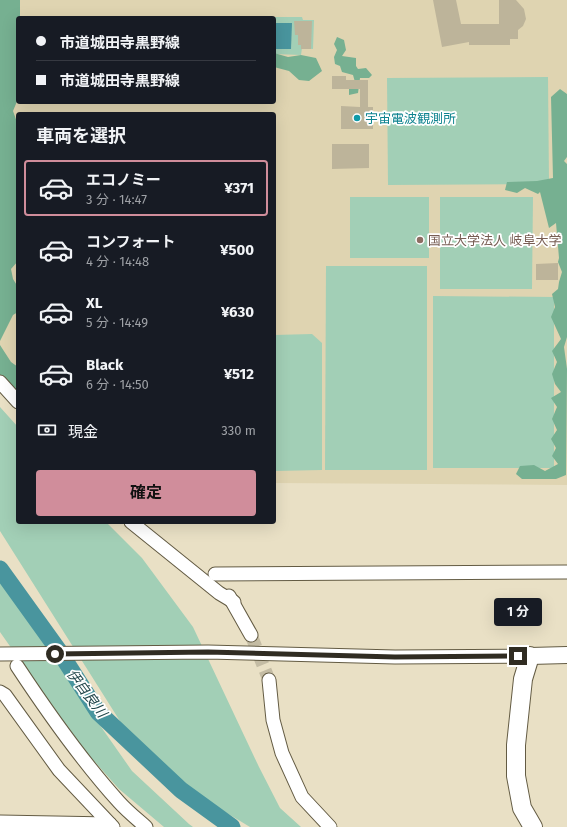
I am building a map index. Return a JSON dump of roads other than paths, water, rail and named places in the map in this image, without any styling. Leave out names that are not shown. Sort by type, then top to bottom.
[{"type":"highway","points":[[530,656],[523,679],[516,745],[516,776],[522,808],[533,827]]},
{"type":"highway","points":[[530,656],[533,678],[526,777],[533,808],[545,827]]},
{"type":"main road","points":[[530,656],[567,655]]},
{"type":"street","points":[[0,382],[16,400]]},
{"type":"street","points":[[133,524],[219,593],[234,602]]},
{"type":"street","points":[[251,635],[234,602],[215,574],[567,572]]},
{"type":"street","points":[[4,654],[208,652],[395,657],[530,656]]},
{"type":"street","points":[[17,666],[54,722],[88,765],[120,803],[146,827]]},
{"type":"street","points":[[269,680],[273,720],[282,753],[302,797],[330,827]]},
{"type":"street","points":[[0,692],[5,695],[59,770],[112,826]]},
{"type":"street","points":[[0,822],[112,826]]},
{"type":"water","points":[[276,23],[292,23],[291,49],[276,49]]},
{"type":"waterway","name":"伊自良川","points":[[0,569],[59,651],[98,712],[181,790],[232,827]]},
{"type":"tunnel","points":[[251,635],[269,680]]},
{"type":"place","name":"宇宙電波観測所","points":[[357,118]]},
{"type":"place","name":"国立大学法人 岐阜大学","points":[[420,240]]}]
